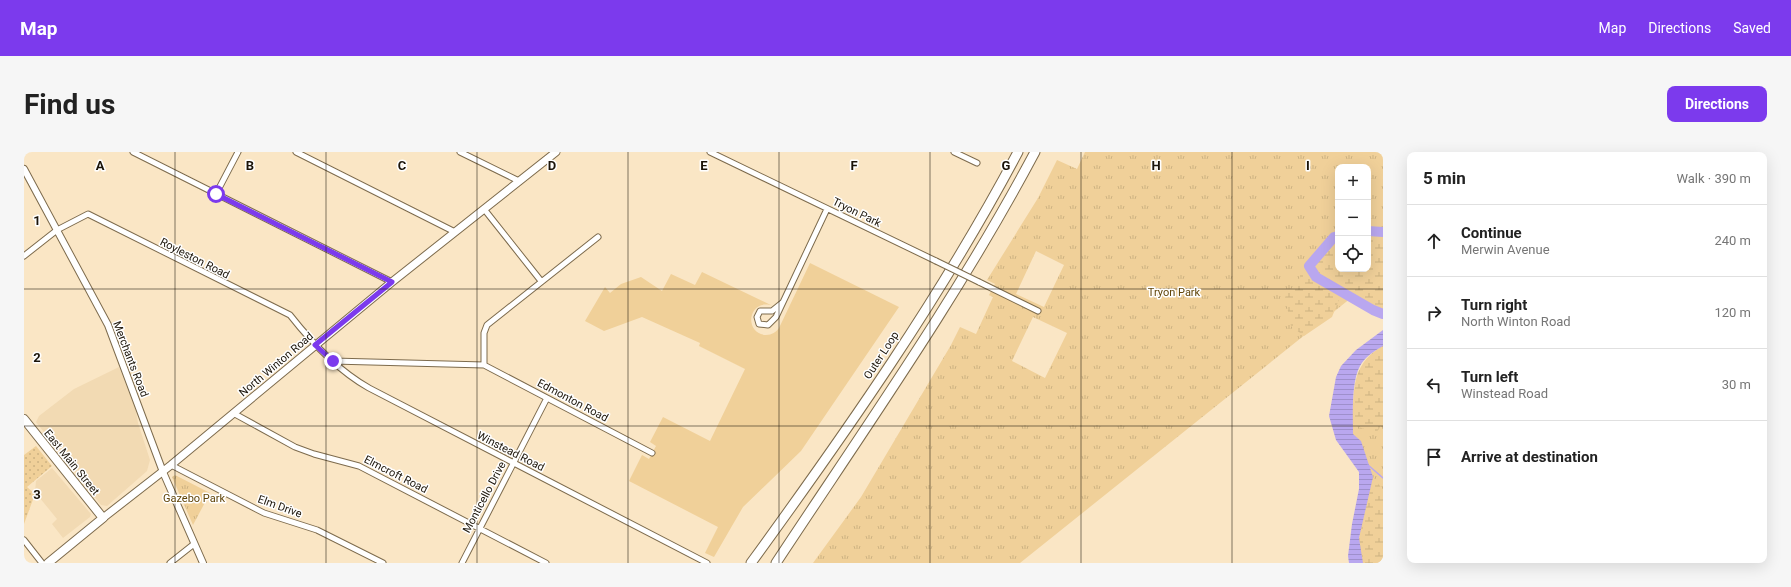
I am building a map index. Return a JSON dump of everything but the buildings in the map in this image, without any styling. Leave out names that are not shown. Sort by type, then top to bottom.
[{"type":"highway","name":"Outer Loop","points":[[751,563],[833,450],[907,338],[986,211],[1018,152]]},
{"type":"highway","points":[[776,563],[949,301],[1006,206],[1035,152]]},
{"type":"main road","name":"North Winton Road","points":[[48,563],[163,472],[392,282],[556,152]]},
{"type":"main road","name":"East Main Street","points":[[24,419],[104,518]]},
{"type":"street","points":[[133,152],[392,282]]},
{"type":"street","points":[[216,194],[238,152]]},
{"type":"street","points":[[296,152],[455,232]]},
{"type":"street","points":[[460,152],[519,181]]},
{"type":"street","name":"Tryon Park","points":[[710,152],[1038,311]]},
{"type":"street","points":[[954,152],[977,163]]},
{"type":"street","name":"Merchants Road","points":[[24,169],[108,325],[163,472],[203,563]]},
{"type":"street","points":[[484,209],[541,281]]},
{"type":"street","points":[[782,303],[772,311],[760,312],[757,318],[758,324],[768,325],[772,322],[782,303],[827,209]]},
{"type":"street","name":"Royleston Road","points":[[57,230],[88,214],[290,315],[315,345]]},
{"type":"street","points":[[24,256],[57,230]]},
{"type":"street","points":[[333,361],[484,366],[486,327],[541,281],[598,237]]},
{"type":"street","name":"Winstead Road","points":[[315,345],[333,361],[341,371],[368,388],[706,563]]},
{"type":"street","name":"Edmonton Road","points":[[484,366],[652,453]]},
{"type":"street","name":"Monticello Drive","points":[[462,563],[547,398]]},
{"type":"street","name":"Elmcroft Road","points":[[233,413],[303,450],[359,466],[546,563]]},
{"type":"street","name":"Elm Drive","points":[[171,465],[264,513],[321,531],[383,563]]},
{"type":"street","points":[[24,540],[42,563]]},
{"type":"street","points":[[170,563],[194,544]]},
{"type":"shaded area","points":[[1383,330],[1383,346],[1364,360],[1357,373],[1355,381],[1353,399],[1353,434],[1361,441],[1373,477],[1359,538],[1363,563],[1349,563],[1348,556],[1352,524],[1359,489],[1359,472],[1336,440],[1329,416],[1336,377],[1341,366],[1356,350]]},
{"type":"shaded area","points":[[119,367],[136,411],[138,423],[150,460],[147,471],[107,506],[101,505],[36,422],[39,416],[74,389]]},
{"type":"shaded area","points":[[52,468],[91,514],[90,517],[63,538],[52,524],[57,519],[35,492],[36,481]]},
{"type":"green space","name":"Tryon Park","points":[[1085,152],[1383,152],[1383,311],[1351,298],[1020,563],[813,563],[861,497],[951,345],[960,327],[976,334],[993,297],[989,295],[995,284],[987,280],[1038,198],[1057,160],[1077,169]],"holes":[[[1036,251],[1064,265],[1044,307],[1016,294]],[[1033,317],[1067,333],[1045,378],[1012,361]]]},
{"type":"green space","points":[[1371,231],[1383,232],[1383,314],[1373,310],[1342,292],[1332,317],[1304,336],[1291,326],[1285,297],[1334,237],[1335,272],[1371,272]]},
{"type":"green space","points":[[810,263],[899,307],[801,451],[743,507],[714,557],[705,553],[718,527],[629,481],[642,455],[649,459],[656,446],[650,442],[663,417],[710,441],[745,369],[699,346],[700,343],[642,317],[604,331],[585,321],[605,287],[610,293],[621,284],[641,277],[662,291],[671,274],[695,285],[702,272],[773,306],[765,305],[758,307],[754,311],[752,317],[754,329],[759,333],[766,335],[770,334],[779,328]]},
{"type":"green space","points":[[1383,339],[1383,563],[1357,563],[1365,480],[1344,428]]},
{"type":"green space","points":[[1383,346],[1383,423],[1376,433],[1353,425],[1353,401],[1359,370],[1373,353]]},
{"type":"green space","points":[[36,446],[52,466],[27,487],[35,494],[24,524],[24,455]]},
{"type":"green space","name":"Gazebo Park","points":[[175,475],[210,493],[193,525],[172,477]]},
{"type":"green space","points":[[1373,477],[1383,490],[1383,563],[1363,563],[1359,538]]},
{"type":"waterway","points":[[1371,231],[1383,232]]},
{"type":"waterway","points":[[1335,237],[1309,266],[1316,277],[1373,310],[1383,314]]},
{"type":"waterway","points":[[1368,465],[1383,478]]},
{"type":"route","points":[[216,194],[392,282],[315,345],[333,361]]}]
